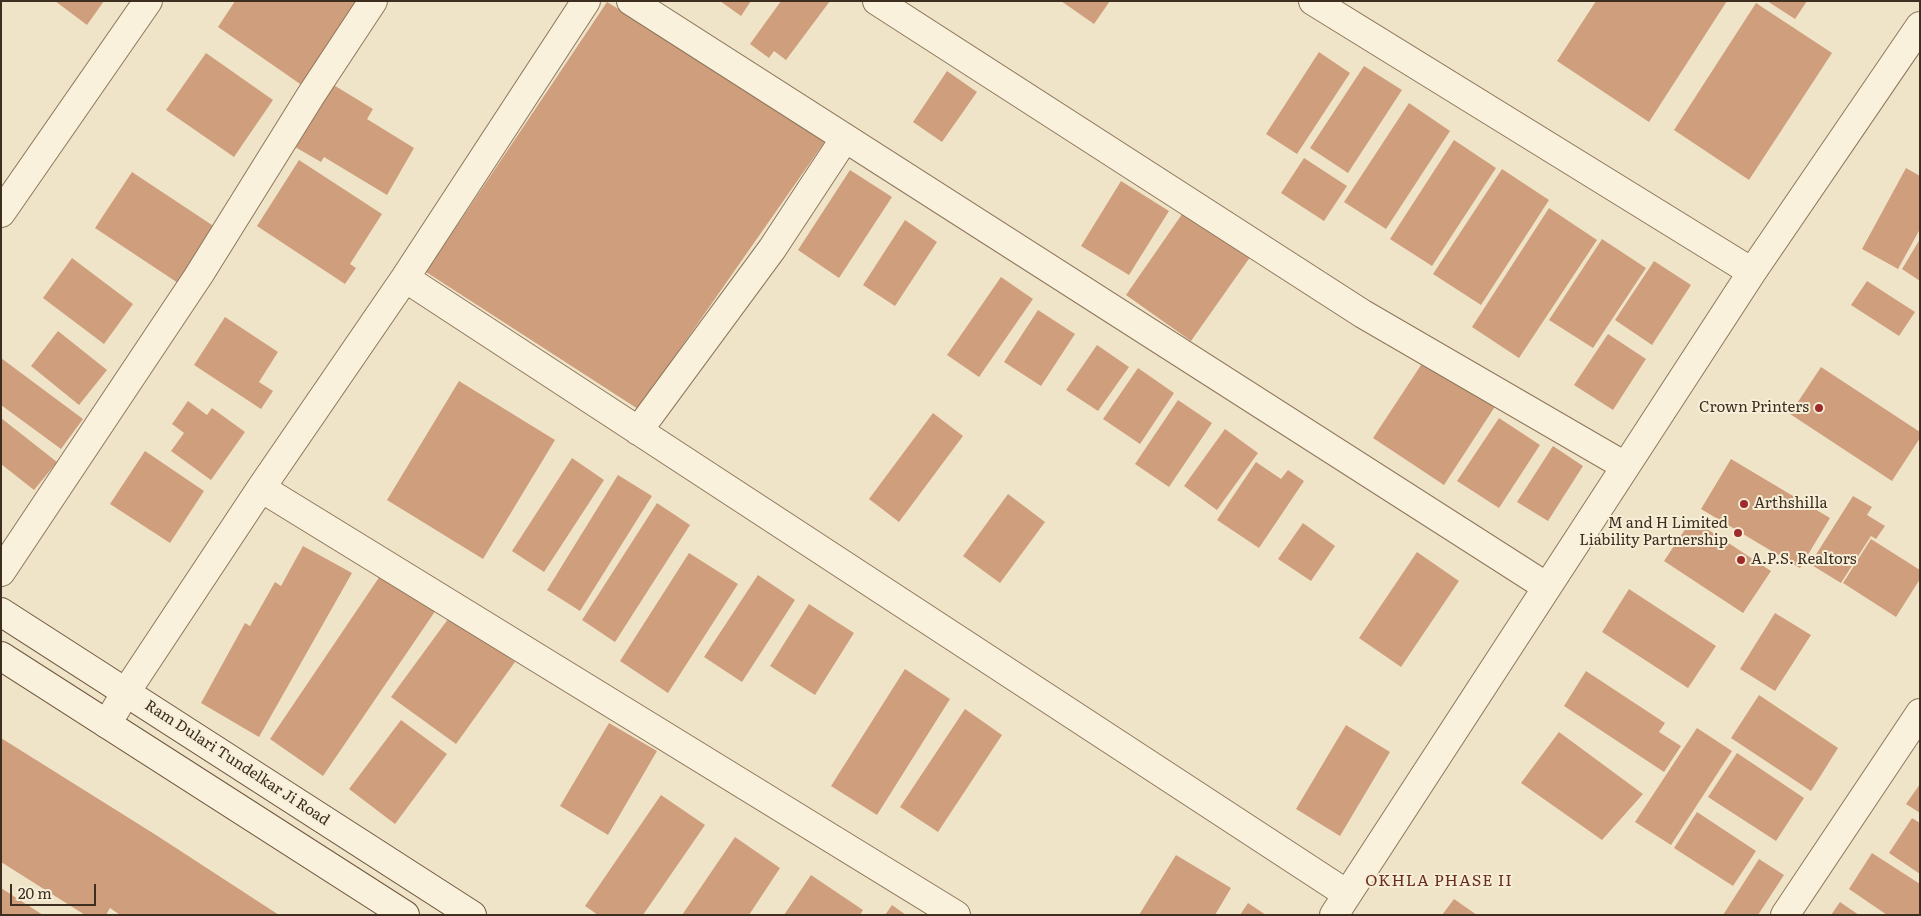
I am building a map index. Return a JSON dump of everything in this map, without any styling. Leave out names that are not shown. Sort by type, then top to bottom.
[{"type":"street","points":[[1,213],[148,1]]},
{"type":"street","points":[[1,572],[200,275],[311,95],[373,1]]},
{"type":"street","points":[[107,724],[260,488],[405,278],[586,1]]},
{"type":"street","points":[[631,1],[1546,587]]},
{"type":"street","points":[[877,1],[1324,290],[1625,466]]},
{"type":"street","points":[[1313,1],[1752,272]]},
{"type":"street","points":[[405,278],[638,431],[1341,905],[1752,272],[1920,26]]},
{"type":"street","points":[[638,431],[772,249],[845,138]]},
{"type":"street","points":[[260,488],[956,915]]},
{"type":"street","name":"Ram Dulari Tundelkar Ji Road","points":[[1,612],[472,915]]},
{"type":"street","points":[[1,656],[404,915]]},
{"type":"street","points":[[1785,915],[1920,713]]},
{"type":"building","points":[[55,1],[104,1],[87,25]]},
{"type":"building","points":[[235,1],[360,1],[303,86],[218,27]]},
{"type":"building","points":[[720,1],[751,1],[741,16]]},
{"type":"building","points":[[781,1],[830,1],[786,60],[774,51],[769,58],[750,44]]},
{"type":"building","points":[[1061,1],[1110,1],[1094,24]]},
{"type":"building","points":[[1596,1],[1727,1],[1649,122],[1557,61]]},
{"type":"building","points":[[1767,1],[1807,1],[1795,19]]},
{"type":"building","points":[[607,2],[828,137],[638,409],[426,272]]},
{"type":"building","points":[[1756,3],[1832,53],[1749,180],[1674,130]]},
{"type":"building","points":[[1319,52],[1350,73],[1297,154],[1266,134]]},
{"type":"building","points":[[206,53],[273,100],[234,157],[166,110]]},
{"type":"building","points":[[1364,66],[1402,90],[1348,173],[1310,148]]},
{"type":"building","points":[[947,71],[977,92],[942,142],[913,122]]},
{"type":"building","points":[[332,84],[373,109],[367,119],[414,148],[387,195],[324,157],[321,162],[295,147]]},
{"type":"building","points":[[1409,103],[1450,131],[1386,229],[1344,202]]},
{"type":"building","points":[[1454,140],[1496,168],[1432,266],[1390,239]]},
{"type":"building","points":[[1304,158],[1347,186],[1324,221],[1281,193]]},
{"type":"building","points":[[299,160],[382,214],[350,264],[356,268],[345,284],[257,226]]},
{"type":"building","points":[[1906,168],[1920,176],[1920,229],[1898,269],[1862,249]]},
{"type":"building","points":[[1502,169],[1549,200],[1481,305],[1433,274]]},
{"type":"building","points":[[850,170],[892,197],[839,278],[798,250]]},
{"type":"building","points":[[132,172],[215,227],[178,283],[95,228]]},
{"type":"building","points":[[1121,181],[1169,211],[1129,275],[1081,246]]},
{"type":"building","points":[[1187,207],[1253,253],[1191,341],[1126,295]]},
{"type":"building","points":[[1549,208],[1597,240],[1519,358],[1472,327]]},
{"type":"building","points":[[905,220],[937,242],[895,306],[863,285]]},
{"type":"building","points":[[1602,239],[1646,268],[1593,348],[1549,320]]},
{"type":"building","points":[[1920,239],[1920,281],[1902,269]]},
{"type":"building","points":[[72,258],[133,304],[104,344],[43,298]]},
{"type":"building","points":[[1654,261],[1691,285],[1652,345],[1615,320]]},
{"type":"building","points":[[1001,277],[1033,299],[979,377],[947,355]]},
{"type":"building","points":[[1867,281],[1915,312],[1899,336],[1851,305]]},
{"type":"building","points":[[1038,310],[1075,334],[1041,386],[1004,362]]},
{"type":"building","points":[[225,317],[278,352],[259,382],[273,391],[261,409],[194,365]]},
{"type":"building","points":[[58,331],[107,370],[79,405],[31,366]]},
{"type":"building","points":[[1608,334],[1646,359],[1613,410],[1574,385]]},
{"type":"building","points":[[1097,345],[1129,367],[1098,411],[1066,390]]},
{"type":"building","points":[[1,358],[83,419],[61,449],[1,405]]},
{"type":"building","points":[[1425,359],[1496,405],[1444,485],[1373,438]]},
{"type":"building","points":[[1821,367],[1920,432],[1920,438],[1892,481],[1790,414]]},
{"type":"building","points":[[1138,368],[1174,393],[1140,444],[1103,419]]},
{"type":"building","points":[[459,381],[555,440],[483,559],[387,500]]},
{"type":"building","points":[[1178,400],[1212,423],[1169,487],[1135,464]]},
{"type":"building","points":[[188,401],[207,415],[212,408],[245,432],[211,480],[171,451],[184,433],[172,424]]},
{"type":"building","points":[[933,413],[963,436],[899,522],[869,499]]},
{"type":"building","points":[[1,418],[57,462],[34,490],[1,464]]},
{"type":"building","points":[[1499,418],[1540,445],[1499,508],[1457,481]]},
{"type":"building","points":[[1225,429],[1258,453],[1217,510],[1184,486]]},
{"type":"building","points":[[1553,446],[1583,466],[1548,521],[1517,502]]},
{"type":"building","points":[[145,451],[204,491],[170,543],[110,504]]},
{"type":"building","points":[[572,458],[604,480],[544,572],[512,551]]},
{"type":"building","points":[[1731,459],[1830,518],[1800,568],[1701,509]]},
{"type":"building","points":[[1256,462],[1281,479],[1288,470],[1304,481],[1259,548],[1217,520]]},
{"type":"building","points":[[618,475],[652,496],[580,611],[547,590]]},
{"type":"building","points":[[1008,494],[1045,522],[1000,583],[963,556]]},
{"type":"building","points":[[1853,496],[1872,507],[1867,515],[1885,526],[1876,539],[1871,536],[1841,583],[1810,564]]},
{"type":"building","points":[[657,503],[690,525],[615,642],[582,620]]},
{"type":"building","points":[[1692,519],[1771,571],[1743,613],[1664,561]]},
{"type":"building","points":[[1303,523],[1335,546],[1311,581],[1278,559]]},
{"type":"building","points":[[1871,539],[1920,570],[1920,579],[1896,617],[1843,583]]},
{"type":"building","points":[[303,546],[352,573],[259,737],[201,703],[245,623],[250,626],[275,582],[281,586]]},
{"type":"building","points":[[1417,552],[1459,581],[1401,667],[1359,638]]},
{"type":"building","points":[[689,553],[738,584],[668,693],[620,661]]},
{"type":"building","points":[[382,573],[436,610],[323,776],[270,739]]},
{"type":"building","points":[[758,575],[795,600],[742,682],[704,657]]},
{"type":"building","points":[[1629,589],[1716,646],[1688,688],[1602,632]]},
{"type":"building","points":[[809,604],[854,633],[815,695],[770,666]]},
{"type":"building","points":[[1775,613],[1811,635],[1775,691],[1740,669]]},
{"type":"building","points":[[451,615],[515,662],[456,744],[391,697]]},
{"type":"building","points":[[905,669],[950,699],[877,815],[831,786]]},
{"type":"building","points":[[1586,671],[1665,723],[1659,732],[1681,746],[1664,772],[1564,706]]},
{"type":"building","points":[[1759,695],[1838,748],[1811,791],[1731,738]]},
{"type":"building","points":[[965,709],[1002,735],[938,832],[900,807]]},
{"type":"building","points":[[401,720],[447,754],[395,824],[349,789]]},
{"type":"building","points":[[609,723],[657,751],[608,835],[560,806]]},
{"type":"building","points":[[1346,725],[1390,752],[1340,836],[1296,809]]},
{"type":"building","points":[[1697,728],[1732,751],[1671,845],[1635,822]]},
{"type":"building","points":[[1559,732],[1643,794],[1602,840],[1521,783]]},
{"type":"building","points":[[1,738],[279,915],[120,915],[110,908],[106,915],[85,915],[1,862]]},
{"type":"building","points":[[1737,753],[1804,798],[1776,841],[1708,797]]},
{"type":"building","points":[[1920,784],[1920,813],[1906,804]]},
{"type":"building","points":[[661,795],[705,825],[643,915],[598,915],[585,906]]},
{"type":"building","points":[[1697,812],[1756,851],[1733,886],[1674,848]]},
{"type":"building","points":[[1912,818],[1920,823],[1920,874],[1889,853]]},
{"type":"building","points":[[735,837],[780,868],[749,915],[682,915]]},
{"type":"building","points":[[1872,853],[1920,884],[1920,915],[1887,915],[1849,889]]},
{"type":"building","points":[[1176,855],[1231,888],[1215,915],[1139,915]]},
{"type":"building","points":[[1759,859],[1784,875],[1758,915],[1723,915]]},
{"type":"building","points":[[811,875],[863,910],[860,915],[784,915]]},
{"type":"building","points":[[1,888],[43,915],[1,915]]},
{"type":"building","points":[[1454,899],[1477,915],[1442,915]]},
{"type":"building","points":[[1840,902],[1859,915],[1831,915]]},
{"type":"building","points":[[1248,903],[1266,915],[1240,915]]},
{"type":"building","points":[[892,905],[906,915],[885,915]]},
{"type":"place","name":"Crown Printers","points":[[1819,408]]},
{"type":"place","name":"Arthshilla","points":[[1744,504]]},
{"type":"place","name":"M and H Limited Liability Partnership","points":[[1738,533]]},
{"type":"place","name":"A.P.S. Realtors","points":[[1741,560]]},
{"type":"district","name":"OKHLA PHASE II","points":[[1439,881]]}]
